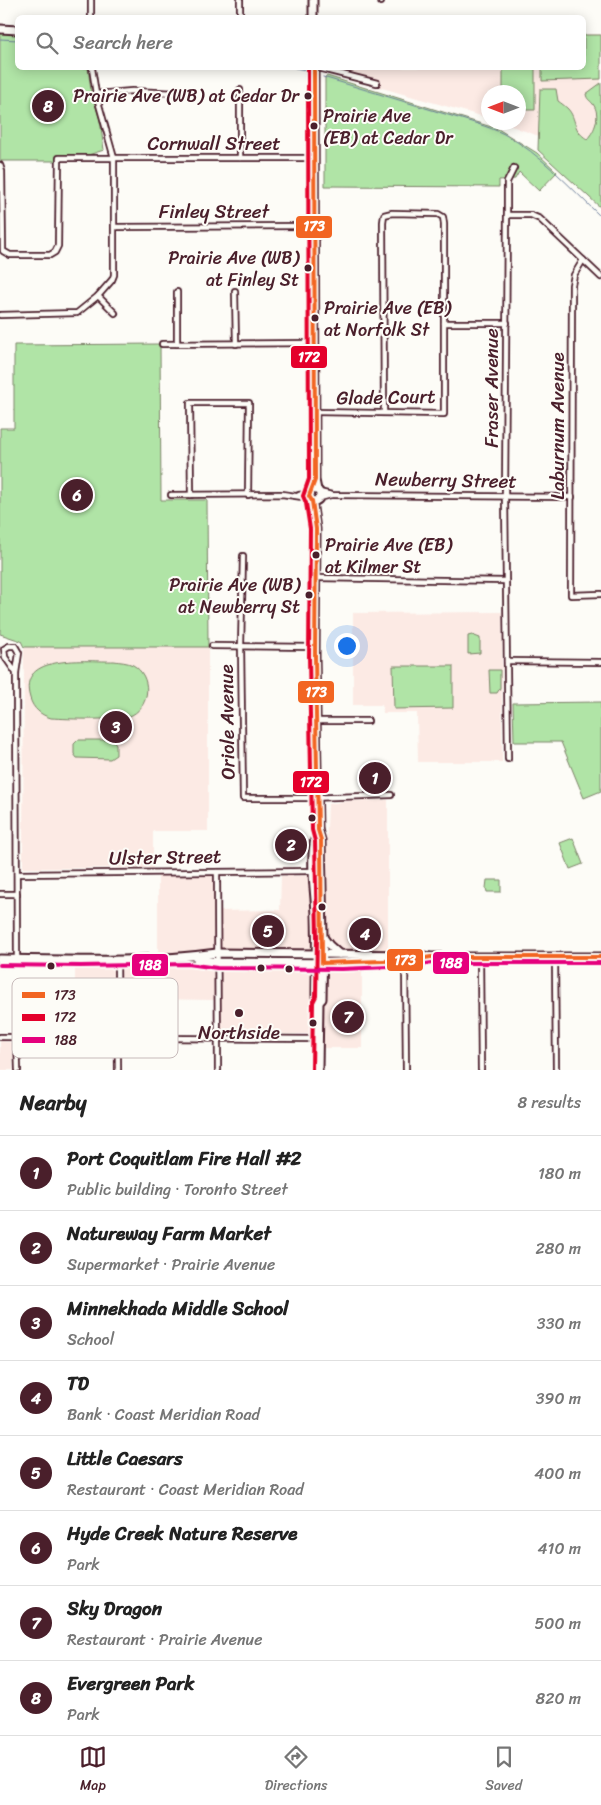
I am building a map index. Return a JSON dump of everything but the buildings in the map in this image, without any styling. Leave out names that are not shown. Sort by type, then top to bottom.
[{"type":"main road","points":[[313,0],[313,15]]},
{"type":"main road","points":[[0,29],[15,30]]},
{"type":"main road","points":[[316,70],[314,158],[315,646],[318,830],[321,840],[323,937],[319,954]]},
{"type":"main road","points":[[318,830],[314,840],[319,954],[316,998],[319,1002],[318,1070]]},
{"type":"main road","points":[[323,937],[339,954]]},
{"type":"main road","points":[[0,959],[188,958],[217,954],[339,954],[405,957],[601,957]]},
{"type":"main road","points":[[188,958],[217,962],[319,963],[405,957]]},
{"type":"street","points":[[91,0],[91,15]]},
{"type":"street","points":[[240,0],[240,15]]},
{"type":"street","points":[[0,315],[73,314],[82,311],[98,296],[114,275],[114,158],[96,94],[92,70]]},
{"type":"street","points":[[324,70],[377,84]]},
{"type":"street","points":[[240,90],[240,158]]},
{"type":"street","points":[[96,94],[132,91],[177,93]]},
{"type":"street","name":"Cornwall Street","points":[[0,165],[2,171],[3,252],[10,255],[50,254],[57,250],[58,158],[314,158]]},
{"type":"street","name":"Fraser Avenue","points":[[508,759],[505,497],[507,182],[514,168]]},
{"type":"street","name":"Glade Court","points":[[314,412],[444,414],[444,224],[442,217],[438,214],[392,213],[384,216],[384,413]]},
{"type":"street","points":[[507,215],[538,217],[601,277]]},
{"type":"street","name":"Finley Street","points":[[115,227],[314,226]]},
{"type":"street","name":"Laburnum Avenue","points":[[582,260],[574,275],[572,285],[572,595],[601,594]]},
{"type":"street","points":[[235,291],[236,344]]},
{"type":"street","points":[[177,292],[177,344]]},
{"type":"street","points":[[98,296],[115,313]]},
{"type":"street","points":[[444,323],[507,323]]},
{"type":"street","points":[[162,344],[314,343]]},
{"type":"street","points":[[191,495],[190,403],[249,403],[248,495]]},
{"type":"street","name":"Newberry Street","points":[[171,495],[572,497]]},
{"type":"street","name":"Oriole Avenue","points":[[243,556],[241,646],[244,798],[318,797]]},
{"type":"street","points":[[316,578],[506,581]]},
{"type":"street","points":[[16,673],[4,655],[4,649],[8,646],[15,646],[18,651],[16,673],[18,959]]},
{"type":"street","points":[[212,646],[315,646]]},
{"type":"street","points":[[506,661],[601,662]]},
{"type":"street","points":[[317,720],[368,720]]},
{"type":"street","points":[[318,797],[391,795]]},
{"type":"street","name":"Ulster Street","points":[[17,874],[314,871]]},
{"type":"street","points":[[217,872],[218,1070]]},
{"type":"street","points":[[0,894],[17,894]]},
{"type":"street","points":[[405,957],[406,1070]]},
{"type":"street","points":[[480,957],[481,1070]]},
{"type":"street","points":[[555,957],[556,1070]]},
{"type":"street","points":[[117,959],[117,978]]},
{"type":"street","points":[[178,1038],[318,1039]]},
{"type":"shaded area","points":[[586,34],[601,34],[601,137],[547,139],[522,130],[526,130],[526,85],[481,85],[481,116],[350,79],[350,70],[586,70]]},
{"type":"shaded area","points":[[502,612],[502,762],[418,762],[417,713],[383,713],[382,705],[353,705],[353,613]]},
{"type":"shaded area","points":[[24,647],[208,647],[208,831],[153,831],[153,868],[23,868]]},
{"type":"shaded area","points":[[388,800],[388,951],[362,952],[362,1048],[317,1048],[317,1034],[216,1034],[216,1000],[178,999],[178,978],[75,978],[75,962],[158,961],[158,875],[217,876],[218,911],[280,910],[281,876],[325,875],[328,804],[347,801]]},
{"type":"shaded area","points":[[0,1041],[10,1042],[12,1043],[13,1070],[0,1070]]},
{"type":"green space","points":[[0,32],[15,34],[15,70],[88,70],[91,91],[100,120],[104,150],[88,155],[59,158],[56,161],[0,161]]},
{"type":"green space","points":[[586,35],[601,35],[601,79],[542,81],[542,70],[586,70]]},
{"type":"green space","points":[[503,70],[535,70],[535,110],[526,110],[526,85],[503,85]]},
{"type":"green space","points":[[327,76],[481,124],[481,130],[500,130],[537,153],[557,172],[539,191],[519,172],[515,179],[499,180],[499,187],[325,186],[325,77]]},
{"type":"green space","points":[[601,83],[601,208],[538,150],[540,89],[556,89],[558,101],[568,109],[579,132],[587,139],[595,127],[597,113],[586,94]]},
{"type":"green space","points":[[160,344],[161,500],[207,500],[208,647],[24,647],[21,641],[0,634],[0,428],[14,428],[14,345]]},
{"type":"green space","points":[[472,635],[480,638],[480,653],[468,654],[468,636]]},
{"type":"green space","points":[[73,661],[114,661],[133,665],[144,676],[147,690],[146,698],[143,705],[132,715],[105,719],[51,718],[41,713],[33,705],[30,698],[29,683],[34,673],[44,666]]},
{"type":"green space","points":[[393,666],[453,666],[453,708],[394,709]]},
{"type":"green space","points":[[489,670],[500,670],[500,688],[497,693],[490,693]]},
{"type":"green space","points":[[601,702],[601,791],[584,798],[561,742],[514,742],[513,703]]},
{"type":"green space","points":[[78,740],[113,740],[116,744],[116,755],[110,759],[77,758],[74,754],[74,744]]},
{"type":"green space","points":[[573,838],[583,864],[570,869],[560,843]]},
{"type":"green space","points":[[487,880],[501,880],[501,892],[487,892]]},
{"type":"waterway","points":[[0,39],[15,40]]},
{"type":"waterway","points":[[323,77],[478,124],[504,134],[543,161],[601,217]]},
{"type":"transit line","name":"172","points":[[308,70],[309,479],[303,496],[310,529],[309,656],[312,830],[315,841],[317,937],[316,996],[313,1002],[312,1070]]},
{"type":"transit line","name":"173","points":[[314,70],[315,480],[309,496],[312,501],[316,529],[315,656],[318,830],[321,840],[322,963],[413,960],[431,957],[601,957]]},
{"type":"transit line","name":"188","points":[[0,965],[188,964],[217,968],[342,969],[413,966],[432,963],[601,963]]},
{"type":"place","name":"Prairie Ave (WB) at Cedar Dr","points":[[308,96]]},
{"type":"place","name":"Evergreen Park","points":[[48,106]]},
{"type":"place","name":"Prairie Ave (EB) at Cedar Dr","points":[[314,126]]},
{"type":"place","name":"Prairie Ave (WB) at Finley St","points":[[308,268]]},
{"type":"place","name":"Prairie Ave (EB) at Norfolk St","points":[[315,318]]},
{"type":"place","name":"Hyde Creek Nature Reserve","points":[[77,495]]},
{"type":"place","name":"Prairie Ave (EB) at Kilmer St","points":[[316,555]]},
{"type":"place","name":"Prairie Ave (WB) at Newberry St","points":[[309,595]]},
{"type":"place","name":"Minnekhada Middle School","points":[[116,727]]},
{"type":"place","name":"Port Coquitlam Fire Hall #2","points":[[375,778]]},
{"type":"place","name":"Natureway Farm Market","points":[[291,845]]},
{"type":"place","name":"Little Caesars","points":[[268,931]]},
{"type":"place","name":"TD","points":[[365,934]]},
{"type":"place","name":"Northside","points":[[239,1013]]},
{"type":"place","name":"Sky Dragon","points":[[348,1017]]}]
